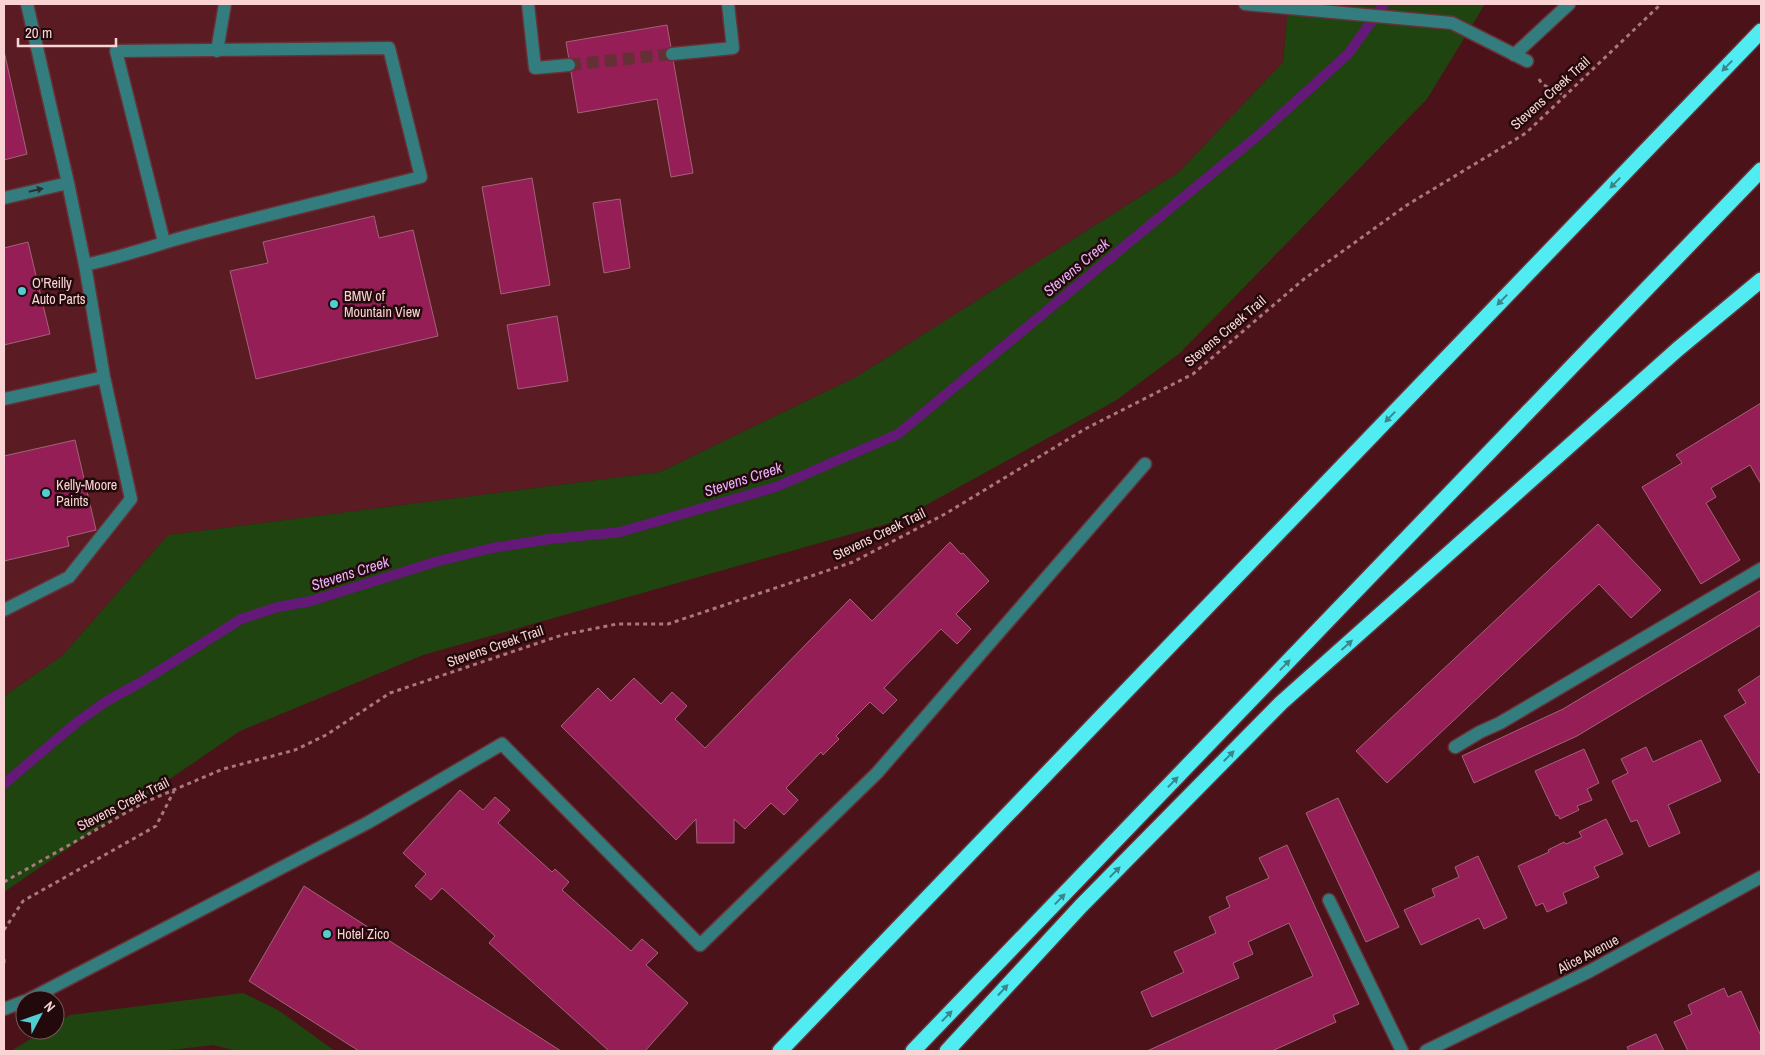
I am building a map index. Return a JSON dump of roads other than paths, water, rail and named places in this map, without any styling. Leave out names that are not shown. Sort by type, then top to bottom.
[{"type":"highway","points":[[780,1051],[1761,31]]},
{"type":"highway","points":[[913,1051],[1761,170]]},
{"type":"highway","points":[[946,1051],[1081,906],[1281,703],[1678,349],[1761,280]]},
{"type":"street","points":[[4,610],[69,577],[131,499],[104,377],[85,265],[68,183],[27,4]]},
{"type":"street","points":[[217,51],[225,4]]},
{"type":"street","points":[[528,4],[535,68],[569,64]]},
{"type":"street","points":[[672,54],[733,48],[728,4]]},
{"type":"street","points":[[1246,4],[1452,23],[1526,61]]},
{"type":"street","points":[[1514,55],[1569,4]]},
{"type":"street","points":[[85,265],[164,242],[421,177],[389,48],[116,51],[164,242]]},
{"type":"street","points":[[4,198],[68,183]]},
{"type":"street","points":[[4,399],[104,377]]},
{"type":"street","points":[[48,990],[158,934],[368,822],[502,744],[700,945],[877,773],[1145,464]]},
{"type":"street","points":[[1455,747],[1500,723],[1761,569]]},
{"type":"street","name":"Alice Avenue","points":[[1426,1051],[1590,971],[1761,877]]},
{"type":"street","points":[[1330,900],[1402,1051]]},
{"type":"waterway","name":"Stevens Creek","points":[[4,784],[76,723],[105,702],[143,681],[241,619],[278,607],[311,601],[435,562],[492,548],[550,539],[620,532],[776,487],[898,434],[1261,133],[1348,54],[1384,4]]},
{"type":"tunnel","points":[[569,65],[672,54]]},
{"type":"place","name":"O'Reilly Auto Parts","points":[[22,291]]},
{"type":"place","name":"BMW of Mountain View","points":[[334,304]]},
{"type":"place","name":"Kelly-Moore Paints","points":[[46,493]]},
{"type":"place","name":"Hotel Zico","points":[[327,934]]}]
